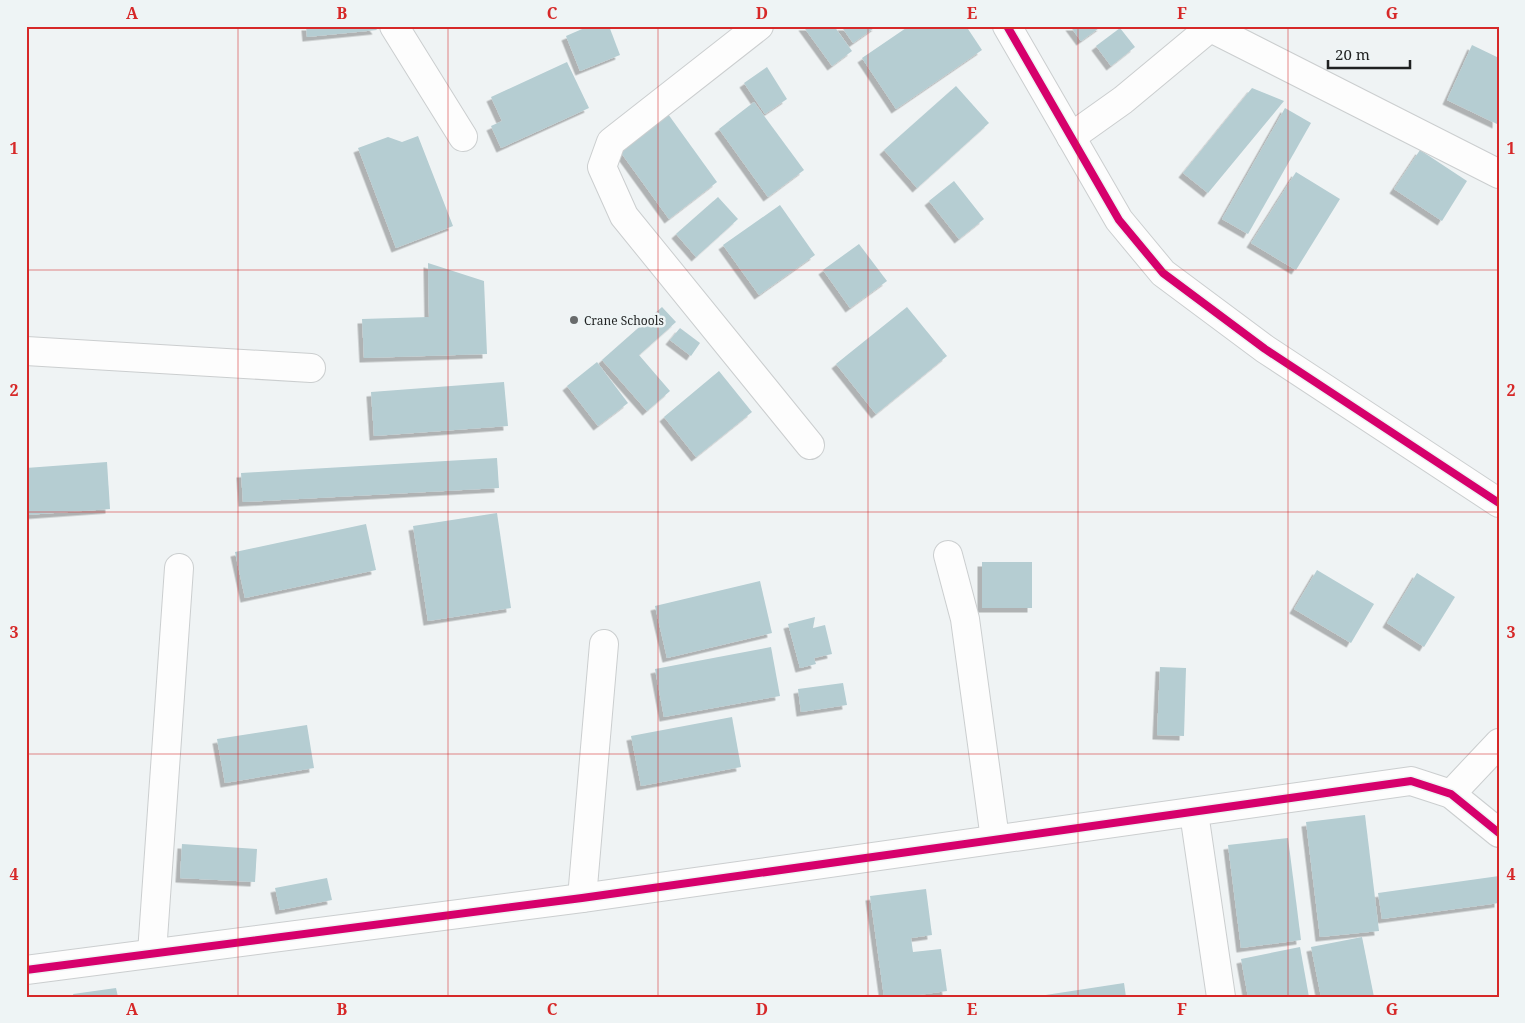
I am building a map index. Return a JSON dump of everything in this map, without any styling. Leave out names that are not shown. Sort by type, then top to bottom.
[{"type":"street","points":[[394,26],[463,137]]},
{"type":"street","points":[[759,26],[611,142],[602,167],[624,216],[810,445]]},
{"type":"street","points":[[1007,26],[1120,220],[1163,273],[1265,348],[1499,503]]},
{"type":"street","points":[[1071,137],[1123,100],[1212,27],[1499,174]]},
{"type":"street","points":[[26,352],[311,368]]},
{"type":"street","points":[[948,555],[964,619],[995,839]]},
{"type":"street","points":[[152,953],[179,568]]},
{"type":"street","points":[[582,898],[604,644]]},
{"type":"street","points":[[1451,794],[1499,742]]},
{"type":"street","points":[[26,970],[582,898],[1411,781],[1451,794],[1499,833]]},
{"type":"street","points":[[1194,813],[1221,997]]},
{"type":"building","points":[[306,26],[374,26],[377,30],[307,37]]},
{"type":"building","points":[[589,26],[609,26],[620,55],[580,71],[566,36]]},
{"type":"building","points":[[803,26],[834,26],[852,51],[832,66]]},
{"type":"building","points":[[841,26],[877,26],[853,43]]},
{"type":"building","points":[[909,26],[966,26],[982,50],[896,109],[862,58]]},
{"type":"building","points":[[1070,26],[1102,26],[1081,41]]},
{"type":"building","points":[[1120,28],[1135,47],[1111,66],[1096,46]]},
{"type":"building","points":[[1472,45],[1499,58],[1497,124],[1447,100]]},
{"type":"building","points":[[567,62],[589,108],[501,148],[491,126],[502,121],[491,97]]},
{"type":"building","points":[[767,67],[787,99],[765,114],[744,83]]},
{"type":"building","points":[[956,86],[989,123],[917,188],[884,150]]},
{"type":"building","points":[[1252,88],[1284,101],[1208,193],[1183,173]]},
{"type":"building","points":[[754,102],[804,170],[768,197],[719,129]]},
{"type":"building","points":[[1285,108],[1311,123],[1248,234],[1222,219]]},
{"type":"building","points":[[668,114],[717,182],[669,219],[619,150]]},
{"type":"building","points":[[418,136],[453,226],[396,248],[358,148],[388,137],[402,142]]},
{"type":"building","points":[[1420,150],[1467,181],[1442,221],[1394,189]]},
{"type":"building","points":[[1296,172],[1340,199],[1296,270],[1251,243]]},
{"type":"building","points":[[954,181],[984,219],[959,239],[929,201]]},
{"type":"building","points":[[718,197],[738,219],[696,257],[676,234]]},
{"type":"building","points":[[780,205],[815,255],[759,295],[723,245]]},
{"type":"building","points":[[859,244],[887,281],[850,308],[823,270]]},
{"type":"building","points":[[428,263],[484,281],[487,354],[364,358],[362,319],[429,317]]},
{"type":"building","points":[[662,307],[676,322],[639,355],[670,391],[647,411],[602,360]]},
{"type":"building","points":[[907,307],[947,356],[876,414],[836,364]]},
{"type":"building","points":[[680,328],[700,343],[691,356],[670,340]]},
{"type":"building","points":[[597,362],[628,403],[598,426],[567,386]]},
{"type":"building","points":[[719,371],[752,412],[696,457],[664,417]]},
{"type":"building","points":[[504,382],[508,426],[374,436],[371,392]]},
{"type":"building","points":[[497,458],[499,488],[243,502],[241,473]]},
{"type":"building","points":[[107,462],[110,509],[26,515],[26,468]]},
{"type":"building","points":[[497,513],[511,608],[428,621],[413,526]]},
{"type":"building","points":[[366,524],[376,570],[245,598],[235,552]]},
{"type":"building","points":[[982,562],[1032,562],[1032,608],[982,608]]},
{"type":"building","points":[[1317,570],[1374,604],[1351,643],[1294,609]]},
{"type":"building","points":[[1417,573],[1455,597],[1424,647],[1387,623]]},
{"type":"building","points":[[760,581],[772,633],[667,658],[655,606]]},
{"type":"building","points":[[815,617],[813,628],[825,625],[832,654],[814,658],[816,664],[800,668],[788,624]]},
{"type":"building","points":[[771,647],[780,696],[664,717],[655,669]]},
{"type":"building","points":[[1160,667],[1186,668],[1184,736],[1157,735]]},
{"type":"building","points":[[843,683],[847,705],[801,712],[798,689]]},
{"type":"building","points":[[732,717],[741,767],[641,786],[631,736]]},
{"type":"building","points":[[307,725],[314,768],[225,783],[217,739]]},
{"type":"building","points":[[1365,815],[1379,931],[1320,937],[1306,822]]},
{"type":"building","points":[[1288,838],[1301,940],[1241,948],[1228,845]]},
{"type":"building","points":[[182,844],[257,849],[255,882],[180,878]]},
{"type":"building","points":[[1499,876],[1499,903],[1382,919],[1378,893]]},
{"type":"building","points":[[327,878],[332,900],[280,910],[275,888]]},
{"type":"building","points":[[926,889],[932,935],[911,938],[913,952],[941,949],[947,991],[904,997],[884,997],[870,896]]},
{"type":"building","points":[[1362,937],[1374,997],[1321,997],[1311,947]]},
{"type":"building","points":[[1300,947],[1309,997],[1248,997],[1241,959]]},
{"type":"building","points":[[1124,983],[1126,997],[1039,997],[1039,996]]},
{"type":"building","points":[[116,988],[118,997],[74,997],[73,994]]},
{"type":"cycle path","points":[[1007,26],[1119,220],[1163,273],[1265,349],[1499,503]]},
{"type":"cycle path","points":[[26,970],[582,898],[1411,781],[1451,794],[1499,833]]},
{"type":"place","name":"Crane Schools","points":[[574,320]]}]
